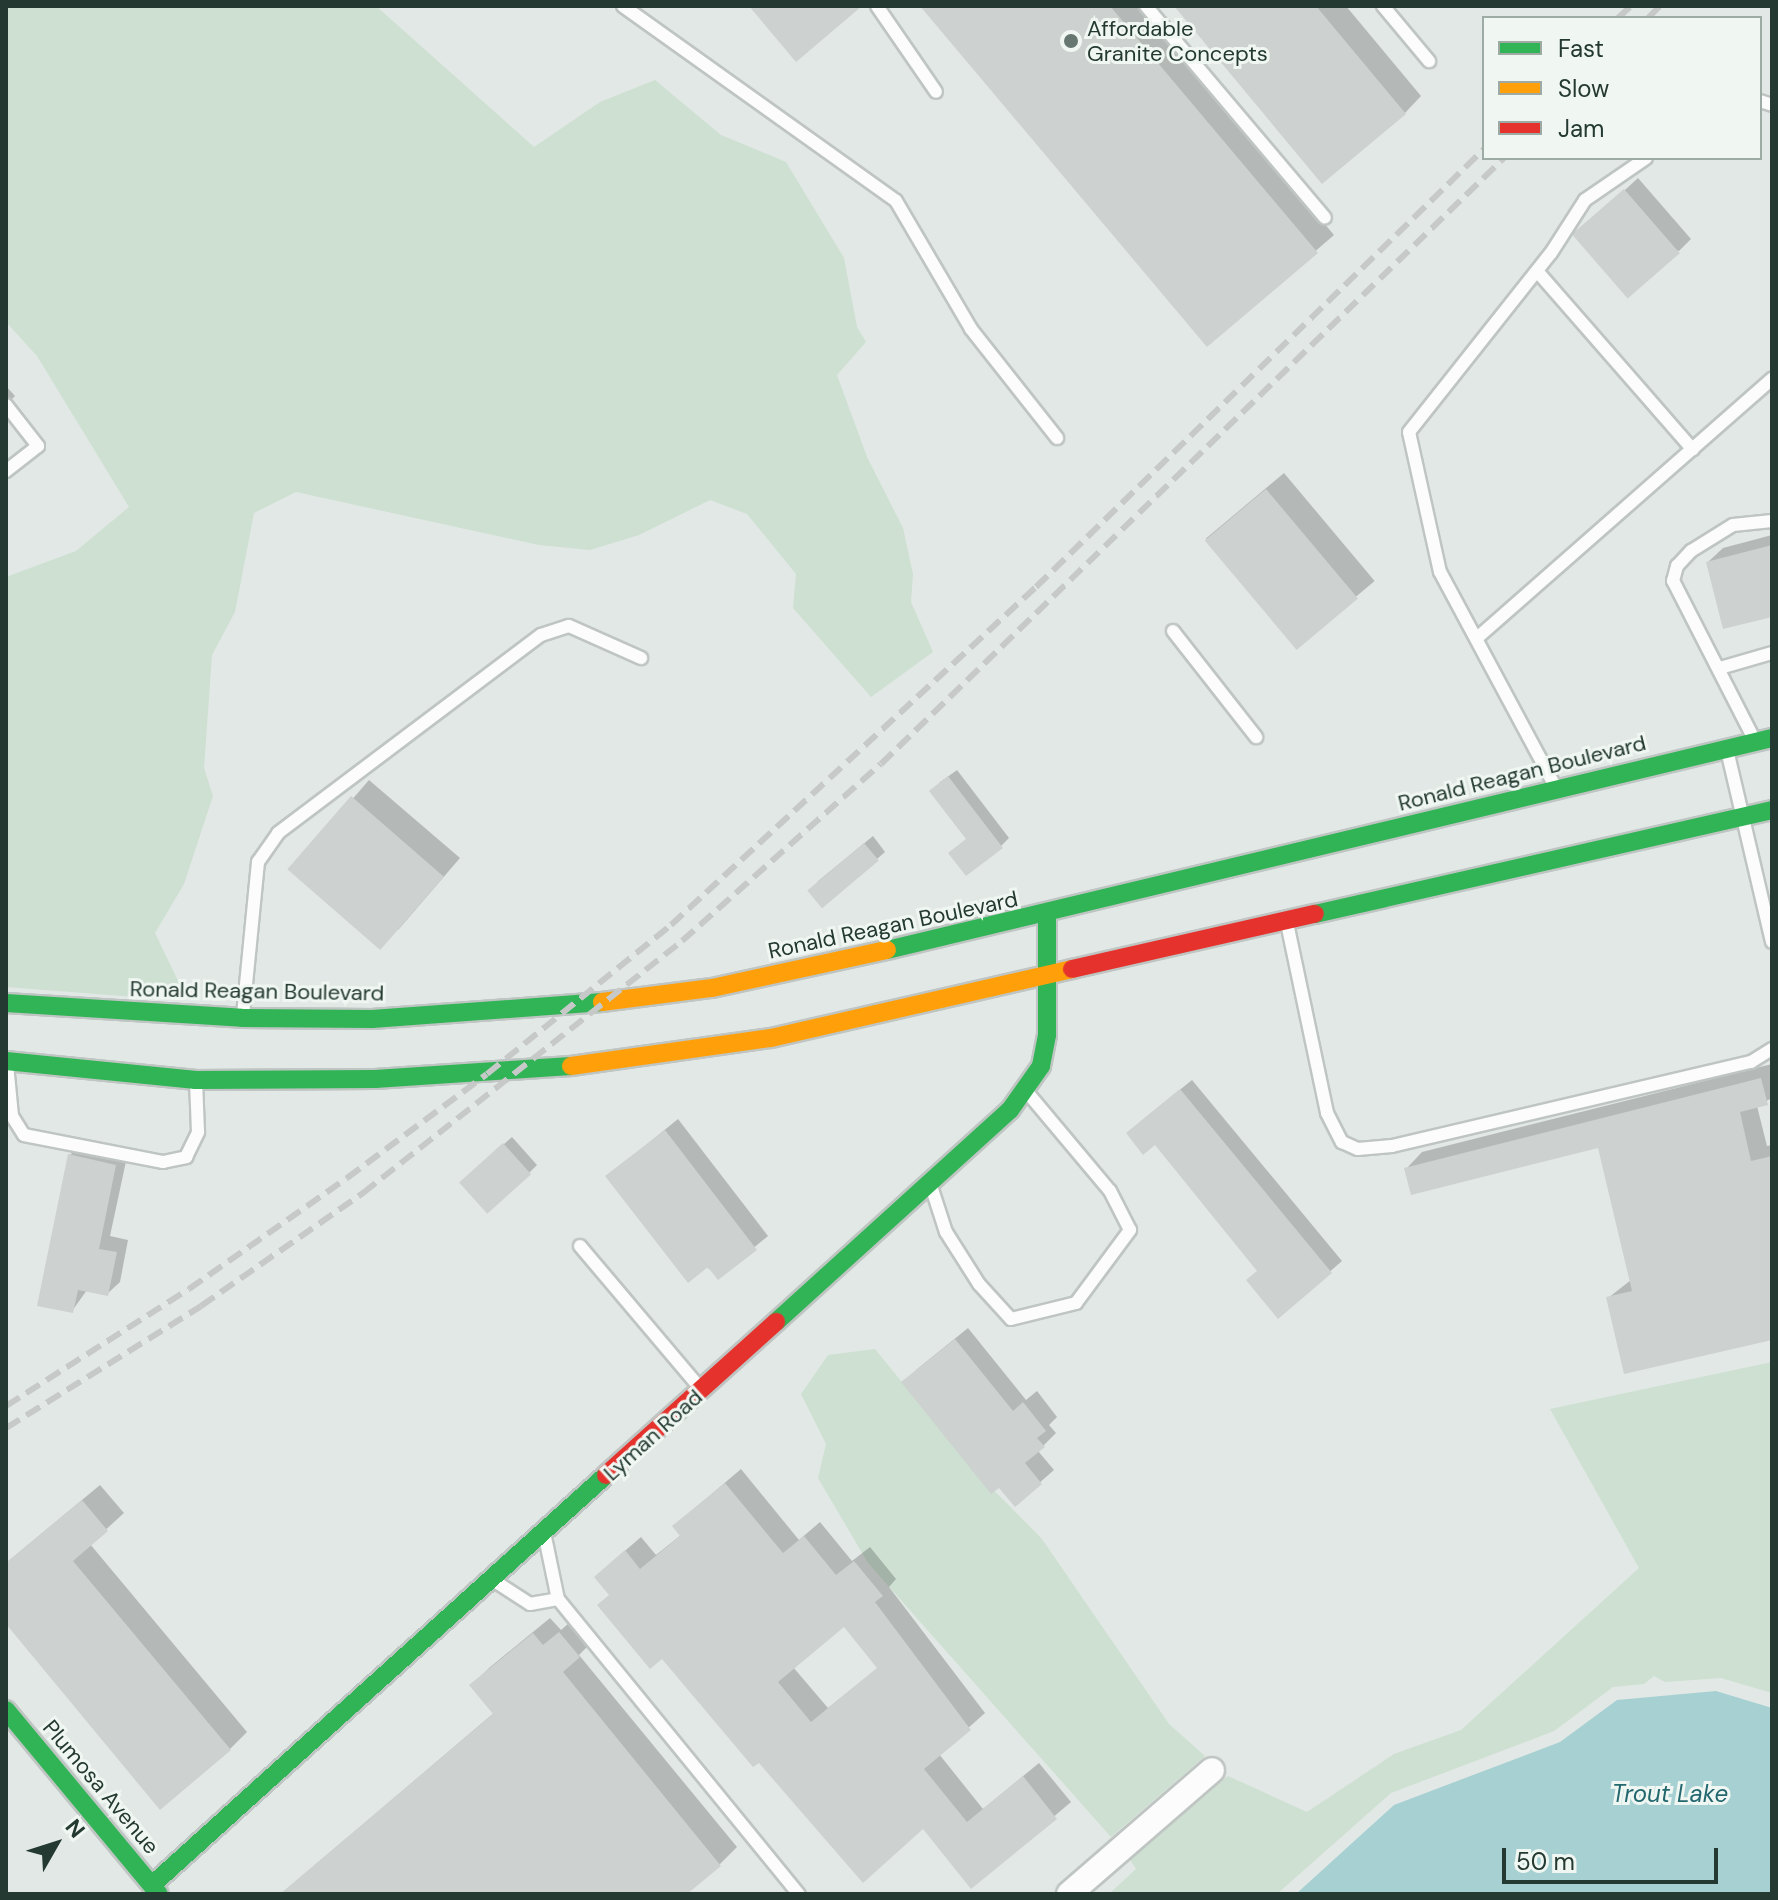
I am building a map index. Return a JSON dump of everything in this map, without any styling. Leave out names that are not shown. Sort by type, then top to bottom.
[{"type":"main road","name":"Ronald Reagan Boulevard","points":[[6,1003],[242,1018],[372,1019],[573,1006],[712,988],[1047,916],[1556,788],[1764,740]]},
{"type":"main road","points":[[6,1061],[196,1080],[521,1073],[771,1038],[1772,810]]},
{"type":"main road","name":"Lyman Road","points":[[151,1891],[1010,1110],[1041,1066],[1048,977],[1047,916]]},
{"type":"main road","name":"Plumosa Avenue","points":[[6,1710],[151,1891]]},
{"type":"street","points":[[1069,1894],[1212,1770]]},
{"type":"lane","points":[[623,6],[896,201],[971,329],[1057,438]]},
{"type":"lane","points":[[877,6],[936,92]]},
{"type":"lane","points":[[1146,6],[1325,218]]},
{"type":"lane","points":[[1383,6],[1429,61]]},
{"type":"lane","points":[[1556,788],[1440,572],[1409,432],[1537,271],[1585,200],[1643,160]]},
{"type":"lane","points":[[1537,271],[1693,450]]},
{"type":"lane","points":[[1477,638],[1772,379]]},
{"type":"lane","points":[[6,405],[38,446],[6,471]]},
{"type":"lane","points":[[1764,740],[1720,668],[1673,581],[1677,566],[1733,525],[1772,521]]},
{"type":"lane","points":[[242,1018],[258,862],[278,833],[541,635],[569,626],[641,658]]},
{"type":"lane","points":[[1173,631],[1256,737]]},
{"type":"lane","points":[[1720,668],[1772,653]]},
{"type":"lane","points":[[1726,749],[1772,942]]},
{"type":"lane","points":[[1286,920],[1327,1113],[1342,1142],[1358,1149],[1392,1146],[1751,1062],[1772,1049]]},
{"type":"lane","points":[[6,1061],[12,1116],[24,1135],[163,1162],[186,1157],[198,1132],[196,1080]]},
{"type":"lane","points":[[930,1183],[946,1232],[979,1284],[1011,1319],[1076,1303],[1130,1230],[1110,1191],[1025,1089]]},
{"type":"lane","points":[[580,1246],[702,1390]]},
{"type":"lane","points":[[544,1534],[558,1599],[799,1894]]},
{"type":"lane","points":[[493,1580],[530,1604],[558,1599]]},
{"type":"green space","points":[[6,6],[376,6],[534,147],[600,102],[655,80],[721,135],[786,162],[844,258],[857,327],[866,342],[837,375],[867,457],[903,528],[913,574],[911,602],[933,652],[871,697],[793,608],[796,574],[747,514],[710,500],[639,535],[590,550],[539,545],[296,492],[254,513],[235,612],[212,655],[204,768],[213,796],[184,884],[155,933],[181,987],[174,1000],[6,987],[6,577],[76,551],[129,507],[37,356],[6,322]]},
{"type":"green space","points":[[875,1349],[971,1467],[1042,1539],[1169,1724],[1205,1756],[1111,1837],[868,1563],[818,1478],[826,1444],[801,1394],[828,1355]]},
{"type":"green space","points":[[1772,1362],[1772,1693],[1721,1678],[1665,1682],[1654,1676],[1644,1684],[1613,1687],[1554,1731],[1391,1793],[1277,1894],[1109,1894],[1136,1869],[1130,1860],[1228,1776],[1307,1812],[1394,1754],[1461,1730],[1639,1568],[1550,1409]]},
{"type":"water","name":"Trout Lake","points":[[1716,1691],[1772,1708],[1772,1894],[1296,1894],[1394,1805],[1560,1742],[1617,1700]]},
{"type":"building","points":[[749,6],[862,6],[796,62]]},
{"type":"building","points":[[920,6],[1110,6],[1318,253],[1207,347]]},
{"type":"building","points":[[1174,6],[1316,6],[1406,114],[1322,184]]},
{"type":"building","points":[[1624,189],[1680,253],[1628,298],[1572,234]]},
{"type":"building","points":[[1266,489],[1358,599],[1297,650],[1205,540]]},
{"type":"building","points":[[1772,545],[1772,617],[1723,629],[1706,562]]},
{"type":"building","points":[[948,776],[1003,848],[966,876],[948,853],[966,839],[929,791]]},
{"type":"building","points":[[351,796],[444,877],[380,950],[287,869]]},
{"type":"building","points":[[864,843],[879,861],[822,908],[807,891]]},
{"type":"building","points":[[1761,1078],[1768,1105],[1740,1112],[1751,1161],[1772,1156],[1772,1340],[1624,1374],[1606,1297],[1632,1291],[1598,1148],[1411,1195],[1404,1168]]},
{"type":"building","points":[[1180,1089],[1332,1273],[1278,1319],[1246,1280],[1257,1271],[1155,1145],[1143,1155],[1126,1133]]},
{"type":"building","points":[[665,1130],[757,1250],[718,1280],[708,1267],[688,1283],[605,1176]]},
{"type":"building","points":[[503,1143],[531,1174],[487,1214],[459,1182]]},
{"type":"building","points":[[68,1154],[116,1165],[99,1249],[117,1252],[108,1296],[78,1290],[73,1313],[37,1306]]},
{"type":"building","points":[[955,1339],[1013,1411],[1023,1402],[1046,1431],[1037,1438],[1045,1447],[1025,1463],[1042,1484],[1015,1507],[999,1488],[991,1494],[901,1382]]},
{"type":"building","points":[[725,1483],[783,1553],[804,1536],[836,1575],[854,1561],[883,1596],[875,1602],[971,1730],[924,1769],[967,1822],[1023,1776],[1057,1819],[971,1889],[923,1829],[863,1883],[759,1763],[753,1767],[662,1659],[650,1669],[597,1605],[609,1595],[594,1577],[625,1550],[640,1569],[680,1536],[672,1526]],"holes":[[[844,1627],[877,1668],[811,1722],[778,1682]]]},
{"type":"building","points":[[82,1500],[108,1531],[73,1561],[231,1750],[160,1810],[6,1624],[6,1563]]},
{"type":"building","points":[[559,1632],[580,1657],[563,1672],[721,1866],[687,1894],[280,1894],[493,1714],[469,1685],[533,1633],[543,1645]]},
{"type":"railway","points":[[1620,16],[1631,6]]},
{"type":"railway","points":[[1650,16],[1660,6]]},
{"type":"railway","points":[[6,1406],[189,1289],[347,1178],[487,1074],[671,925],[1036,587],[1482,151]]},
{"type":"railway","points":[[6,1428],[201,1306],[363,1193],[682,941],[881,764],[1502,160]]},
{"type":"traffic: fast","points":[[887,950],[1772,738]]},
{"type":"traffic: fast","points":[[1315,914],[1772,810]]},
{"type":"traffic: fast","points":[[776,1322],[1010,1110],[1041,1066],[1047,1035],[1047,916]]},
{"type":"traffic: fast","points":[[6,1003],[242,1018],[372,1019],[602,1002]]},
{"type":"traffic: fast","points":[[6,1061],[196,1080],[375,1079],[571,1066]]},
{"type":"traffic: fast","points":[[152,1885],[606,1475]]},
{"type":"traffic: fast","points":[[6,1710],[159,1894]]},
{"type":"traffic: slow","points":[[602,1002],[712,988],[887,950]]},
{"type":"traffic: slow","points":[[571,1066],[771,1038],[1072,969]]},
{"type":"traffic: jam","points":[[1072,969],[1315,914]]},
{"type":"traffic: jam","points":[[606,1475],[776,1322]]},
{"type":"place","name":"Affordable Granite Concepts","points":[[1071,41]]}]
